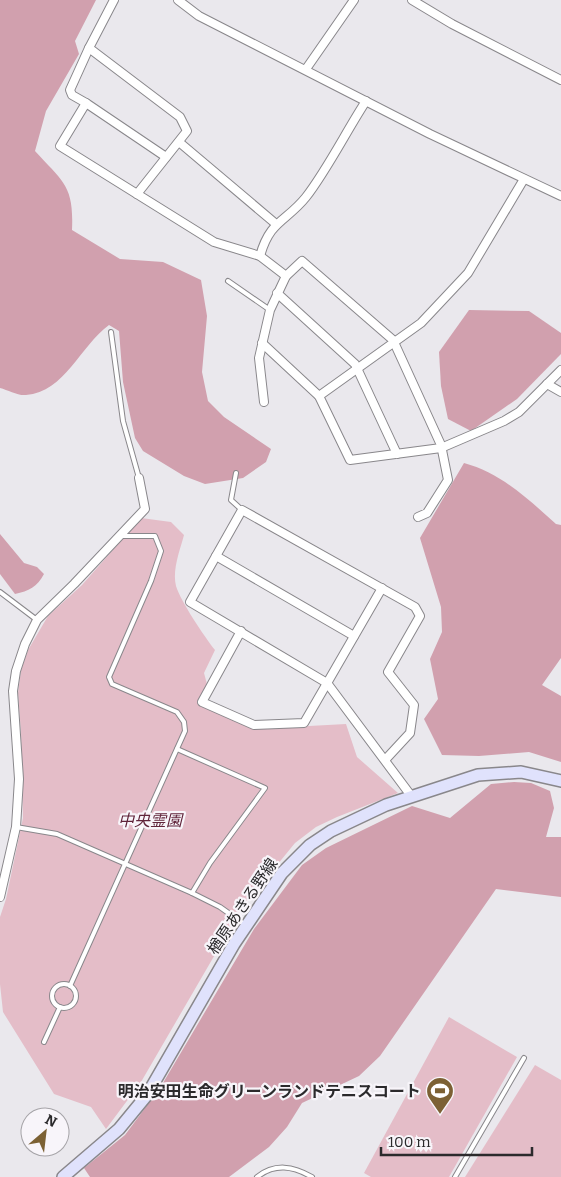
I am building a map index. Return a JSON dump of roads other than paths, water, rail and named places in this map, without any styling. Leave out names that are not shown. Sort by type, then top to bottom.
[{"type":"main road","name":"楢原あきる野線","points":[[63,1177],[119,1129],[147,1096],[246,926],[282,873],[310,845],[331,831],[361,817],[459,780],[497,772],[521,772],[561,782]]},
{"type":"street","points":[[114,0],[70,90],[72,95],[166,157]]},
{"type":"street","points":[[178,0],[199,16],[366,101],[561,196]]},
{"type":"street","points":[[306,69],[354,0]]},
{"type":"street","points":[[412,0],[452,24],[561,80]]},
{"type":"street","points":[[89,48],[180,117],[187,131],[137,194]]},
{"type":"street","points":[[260,256],[264,239],[276,224],[306,197],[366,101]]},
{"type":"street","points":[[86,103],[60,146],[214,242],[260,256],[286,276]]},
{"type":"street","points":[[179,142],[276,224]]},
{"type":"street","points":[[319,396],[421,323],[468,273],[524,179]]},
{"type":"street","points":[[264,402],[259,358],[270,310],[286,276],[302,262],[394,343],[441,448],[448,480],[427,513],[418,517]]},
{"type":"street","points":[[277,293],[358,368],[397,454]]},
{"type":"street","points":[[262,343],[319,396],[350,460],[441,448],[504,421],[520,412],[561,370]]},
{"type":"street","points":[[547,384],[561,392]]},
{"type":"street","points":[[0,897],[16,827],[19,779],[13,691],[16,671],[37,620],[121,536],[146,507],[139,478]]},
{"type":"street","points":[[385,760],[410,733],[414,705],[388,672],[420,616],[415,607],[242,510],[190,602],[327,683],[412,797]]},
{"type":"street","points":[[216,556],[354,636]]},
{"type":"street","points":[[241,631],[202,702],[254,725],[304,723],[382,588]]},
{"type":"lane","points":[[228,281],[270,310]]},
{"type":"lane","points":[[111,332],[123,421],[139,478]]},
{"type":"lane","points":[[236,473],[231,500],[242,510]]},
{"type":"lane","points":[[70,986],[185,728],[179,714],[112,684],[110,677],[151,581],[161,551],[155,536],[121,536]]},
{"type":"lane","points":[[0,592],[37,620]]},
{"type":"lane","points":[[177,749],[265,788],[210,863],[192,892]]},
{"type":"lane","points":[[16,827],[57,834],[192,892],[220,907],[246,926]]},
{"type":"lane","points":[[62,985],[70,986],[75,993],[74,1002],[68,1007],[60,1007],[53,1000],[54,990],[62,985]]},
{"type":"lane","points":[[44,1042],[60,1007]]},
{"type":"lane","points":[[455,1177],[524,1058]]},
{"type":"lane","points":[[257,1177],[273,1168],[288,1167],[312,1177]]},
{"type":"place","name":"明治安田生命グリーンランドテニスコート","points":[[440,1115]]},
{"type":"park label","name":"中央霊園","points":[[150,820]]}]
